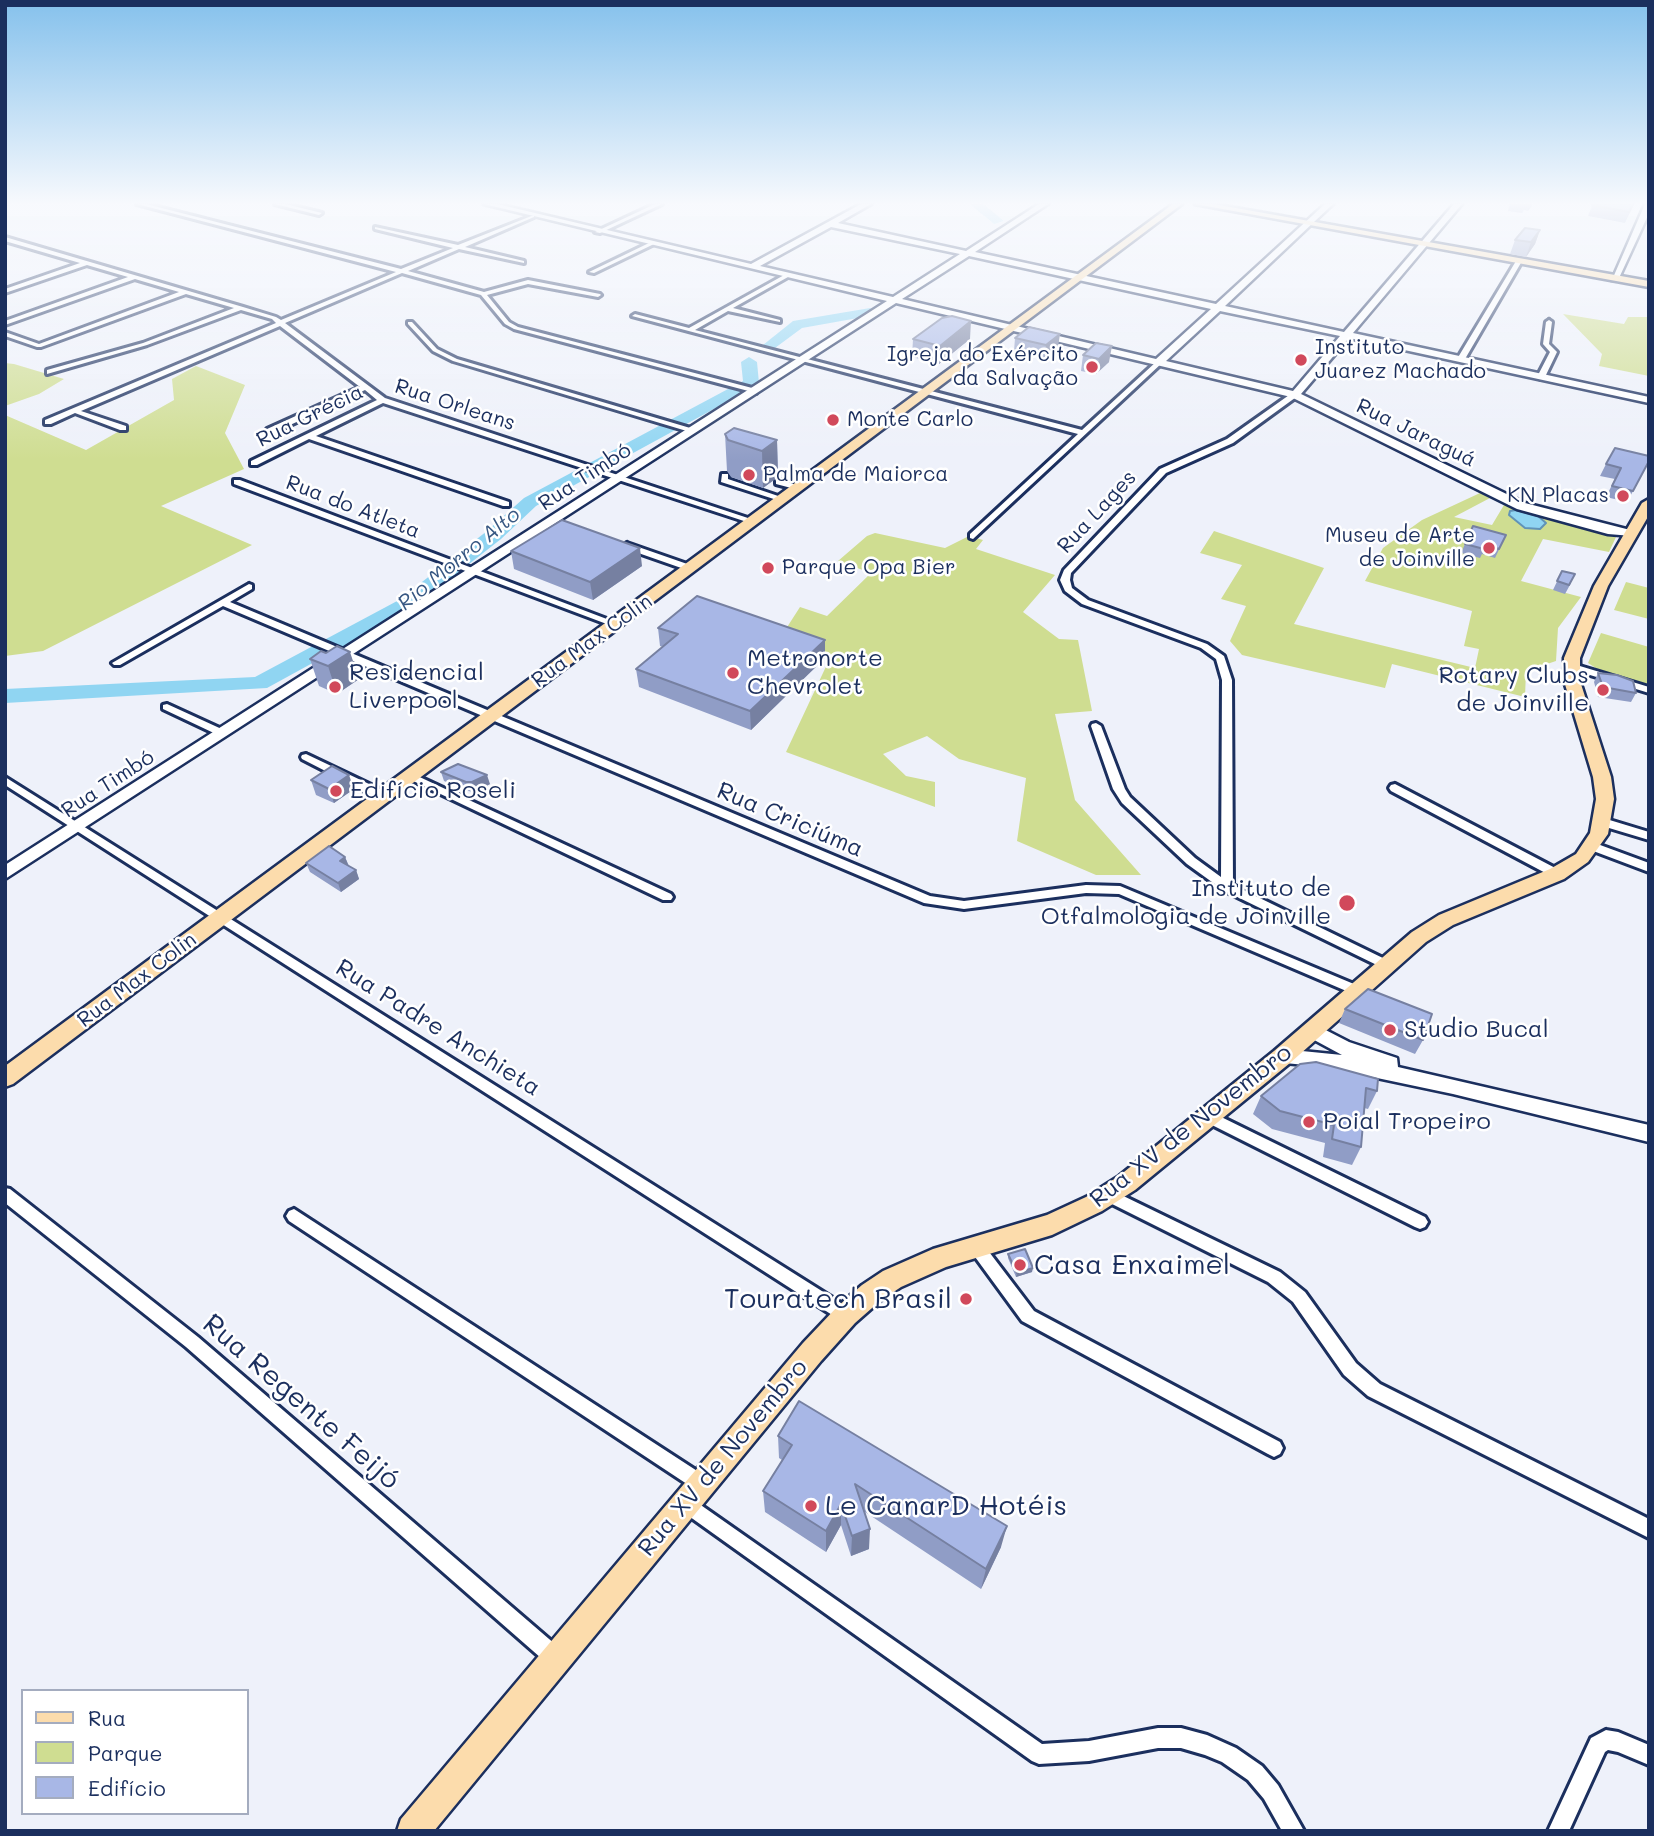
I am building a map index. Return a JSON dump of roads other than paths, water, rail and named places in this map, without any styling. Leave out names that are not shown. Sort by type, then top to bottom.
[{"type":"main road","name":"Rua Jaraguá","points":[[845,290],[1295,395],[1521,506],[1608,530],[1632,532]]},
{"type":"main road","name":"Rua Timbó","points":[[5,873],[222,733],[340,652],[471,570],[559,523],[688,429],[911,290]]},
{"type":"main road","name":"Rua Max Colin","points":[[5,1078],[1062,290]]},
{"type":"main road","points":[[1138,290],[1649,400]]},
{"type":"main road","points":[[1158,363],[1237,290]]},
{"type":"main road","name":"Rua Lages","points":[[1295,395],[1385,290]]},
{"type":"main road","points":[[1570,666],[1601,586],[1648,507]]},
{"type":"main road","name":"Rua XV de Novembro","points":[[413,1831],[846,1315],[892,1279],[975,1245],[1052,1224],[1109,1195],[1282,1057],[1419,937],[1446,920],[1557,874],[1582,858],[1592,846],[1603,822],[1605,809],[1602,777],[1570,666]]},
{"type":"main road","points":[[1312,1030],[1342,1047],[1453,1086]]},
{"type":"main road","points":[[1282,1057],[1325,1059],[1453,1086],[1649,1134]]},
{"type":"street","points":[[5,323],[99,290]]},
{"type":"street","name":"Rua Orleans","points":[[178,290],[282,322],[382,400],[753,521]]},
{"type":"street","points":[[48,422],[358,290]]},
{"type":"street","points":[[468,290],[483,294],[499,290]]},
{"type":"street","points":[[569,290],[598,295]]},
{"type":"street","points":[[690,330],[762,290]]},
{"type":"street","points":[[1461,359],[1502,290]]},
{"type":"street","points":[[5,334],[39,346],[186,292]]},
{"type":"street","points":[[483,294],[507,323],[516,328],[750,391]]},
{"type":"street","points":[[156,337],[238,307]]},
{"type":"street","points":[[50,372],[153,341],[238,307]]},
{"type":"street","points":[[728,309],[778,321]]},
{"type":"street","points":[[635,316],[1084,433]]},
{"type":"street","points":[[1541,377],[1554,352],[1546,344],[1549,322]]},
{"type":"street","points":[[410,323],[435,350],[455,359],[688,429]]},
{"type":"street","points":[[973,536],[1158,363]]},
{"type":"street","points":[[270,431],[366,387]]},
{"type":"street","name":"Rua Lages","points":[[1227,887],[1227,680],[1221,658],[1204,646],[1085,602],[1068,589],[1065,580],[1067,572],[1163,471],[1230,441],[1295,395]]},
{"type":"street","name":"Rua Grécia","points":[[254,463],[382,400]]},
{"type":"street","points":[[75,411],[123,428]]},
{"type":"street","points":[[309,436],[506,504]]},
{"type":"street","points":[[725,476],[724,480],[783,499]]},
{"type":"street","name":"Rua do Atleta","points":[[237,482],[615,624]]},
{"type":"street","points":[[779,482],[798,487]]},
{"type":"street","points":[[615,542],[690,568]]},
{"type":"street","points":[[117,663],[249,587]]},
{"type":"street","name":"Rua Criciúma","points":[[222,603],[928,900],[964,905],[1086,889],[1120,890],[1356,990]]},
{"type":"street","points":[[1570,666],[1649,690]]},
{"type":"street","points":[[167,707],[222,733]]},
{"type":"street","points":[[1096,726],[1119,789],[1126,800],[1191,861],[1227,887],[1385,964]]},
{"type":"street","points":[[306,757],[384,796]]},
{"type":"street","points":[[411,776],[667,897]]},
{"type":"street","name":"Rua Padre Anchieta","points":[[5,780],[846,1315]]},
{"type":"street","points":[[1395,788],[1557,874]]},
{"type":"street","points":[[1603,822],[1649,836]]},
{"type":"street","points":[[1592,846],[1649,868]]},
{"type":"street","points":[[1209,1117],[1420,1222]]},
{"type":"street","name":"Rua Regente Feijó","points":[[5,1194],[192,1342],[556,1658]]},
{"type":"street","points":[[1109,1195],[1274,1277],[1298,1297],[1350,1369],[1374,1390],[1649,1529]]},
{"type":"street","points":[[294,1216],[694,1493],[1039,1754],[1089,1751],[1158,1738],[1181,1738],[1207,1745],[1229,1755],[1255,1773],[1271,1792],[1294,1831]]},
{"type":"street","points":[[975,1245],[1028,1316],[1274,1448]]},
{"type":"street","points":[[1558,1831],[1598,1745],[1606,1740],[1618,1742],[1649,1755]]},
{"type":"water","points":[[1510,511],[1538,516],[1546,523],[1540,529],[1525,528],[1509,515]]},
{"type":"waterway","name":"Rio Morro Alto","points":[[770,345],[798,324],[870,312]]},
{"type":"waterway","name":"Rio Morro Alto","points":[[5,696],[259,683],[406,604],[494,535],[530,502],[751,383],[749,362]]},
{"type":"place","name":"Instituto Juarez Machado","points":[[1301,360]]},
{"type":"place","name":"Igreja do Exército da Salvação","points":[[1092,367]]},
{"type":"place","name":"Monte Carlo","points":[[833,420]]},
{"type":"place","name":"Palma de Maiorca","points":[[749,475]]},
{"type":"place","name":"KN Placas","points":[[1623,496]]},
{"type":"place","name":"Museu de Arte de Joinville","points":[[1489,548]]},
{"type":"place","name":"Parque Opa Bier","points":[[768,568]]},
{"type":"place","name":"Metronorte Chevrolet","points":[[733,673]]},
{"type":"place","name":"Residencial Liverpool","points":[[335,687]]},
{"type":"place","name":"Rotary Clubs de Joinville","points":[[1603,690]]},
{"type":"place","name":"Edifício Roseli","points":[[336,791]]},
{"type":"place","name":"Instituto de Otfalmologia de Joinville","points":[[1347,903]]},
{"type":"place","name":"Studio Bucal","points":[[1390,1030]]},
{"type":"place","name":"Poial Tropeiro","points":[[1309,1122]]},
{"type":"place","name":"Casa Enxaimel","points":[[1020,1265]]},
{"type":"place","name":"Touratech Brasil","points":[[966,1299]]},
{"type":"place","name":"Le CanarD Hotéis","points":[[811,1506]]}]
